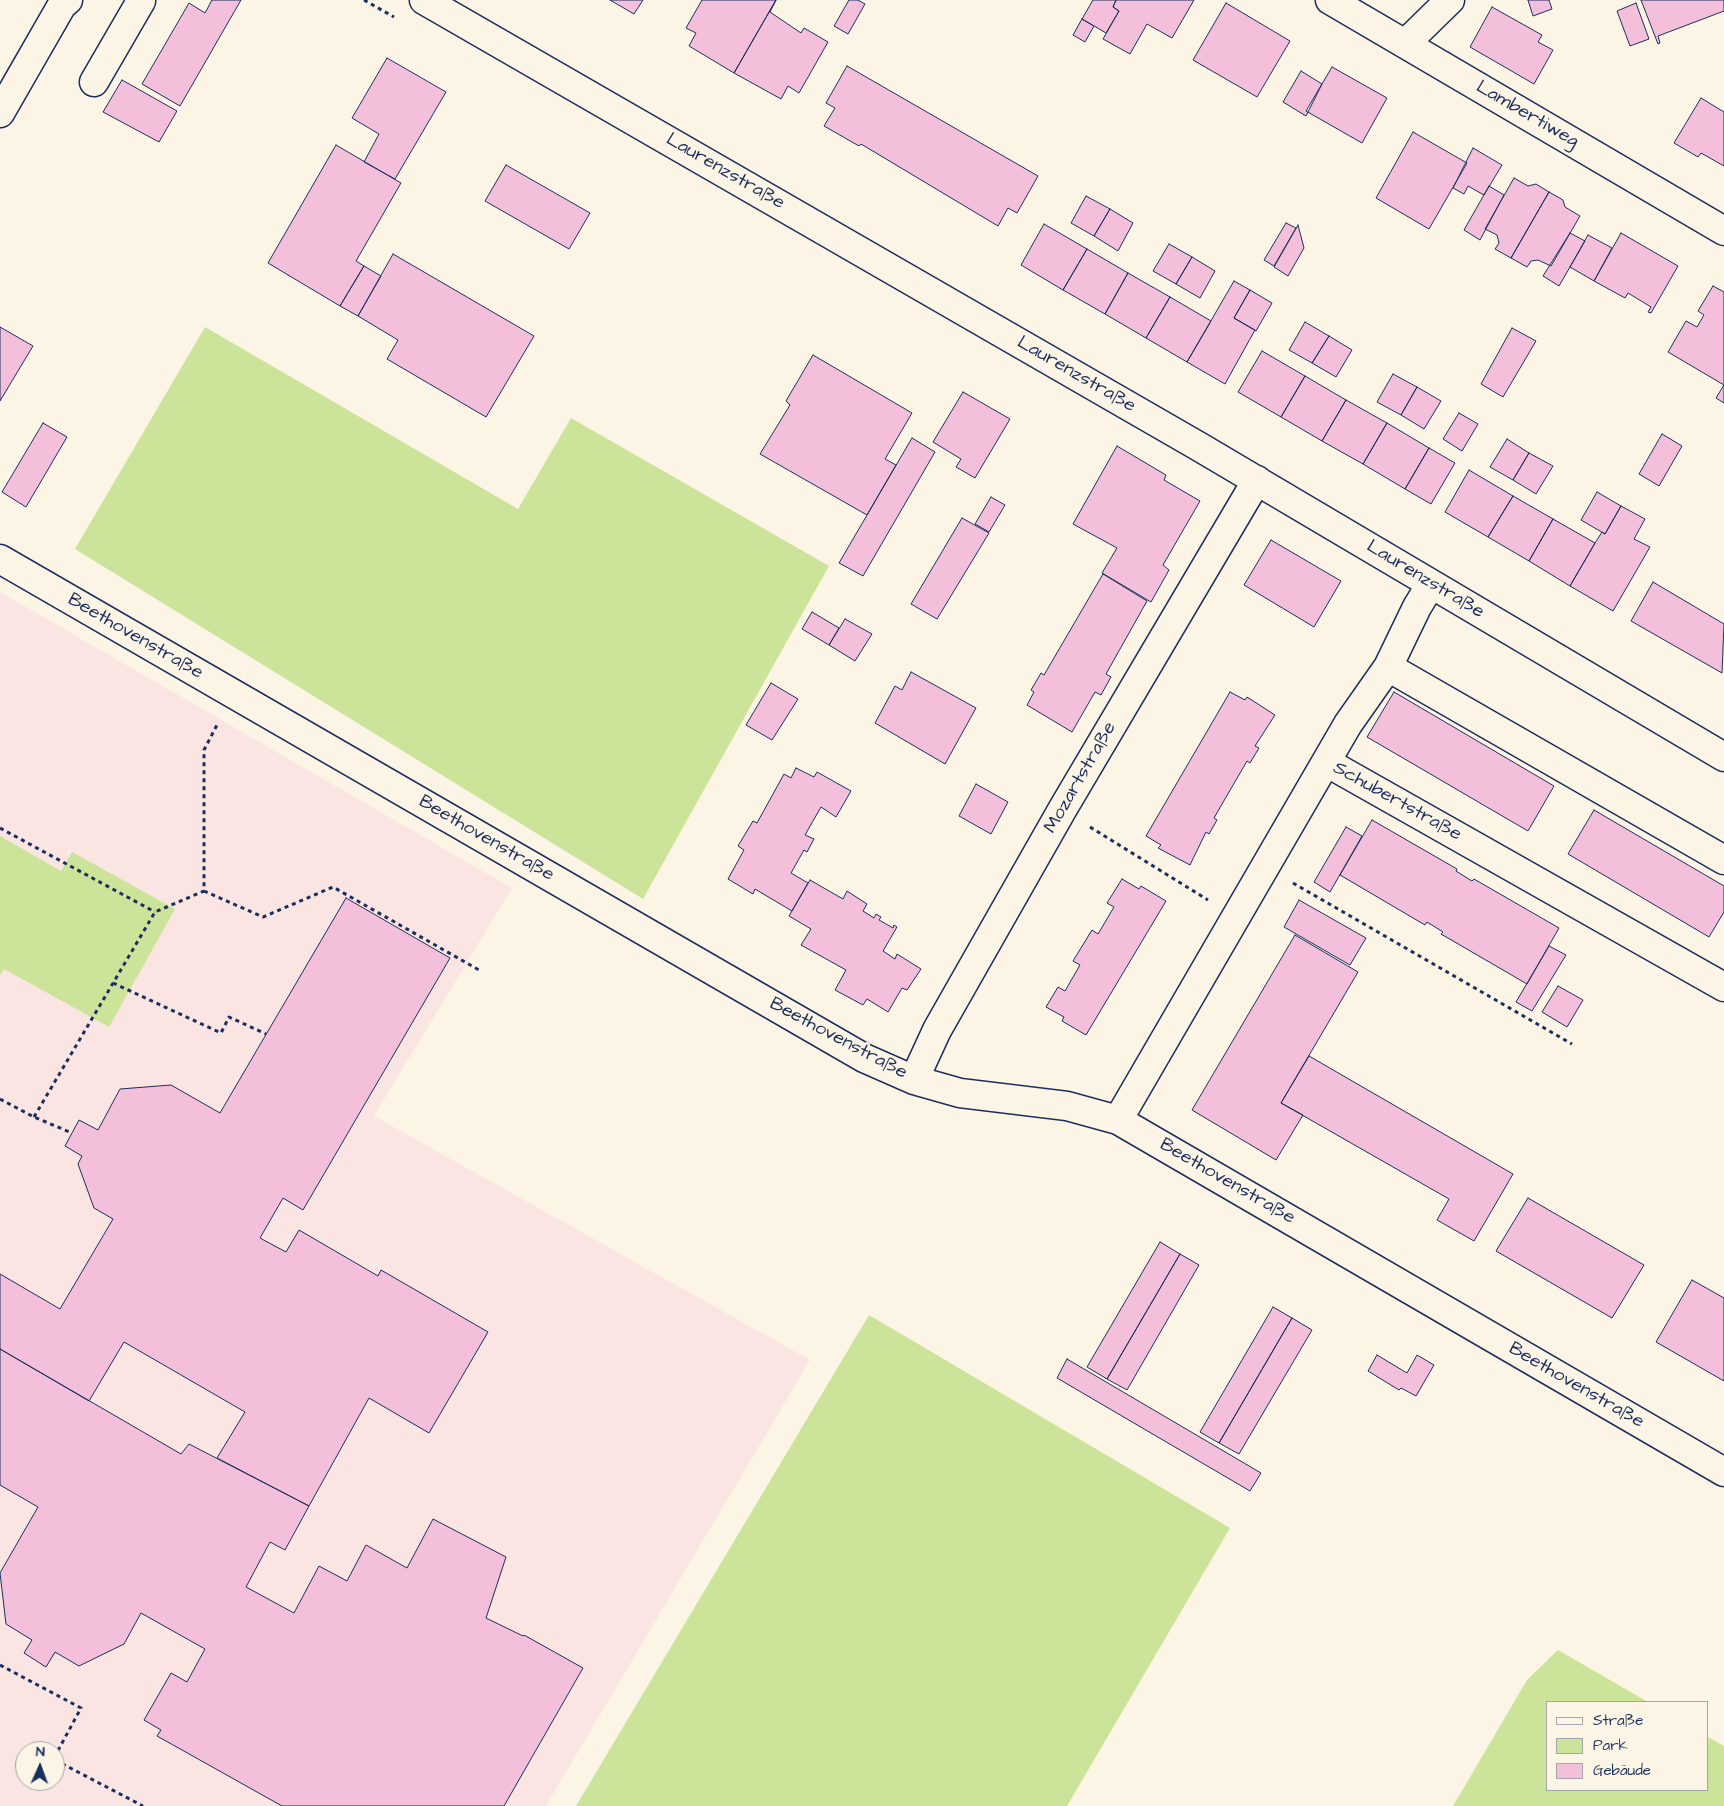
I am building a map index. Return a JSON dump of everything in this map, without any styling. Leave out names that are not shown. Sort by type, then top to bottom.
[{"type":"street","points":[[94,82],[140,0]]},
{"type":"street","name":"Laurenzstraße","points":[[424,0],[1257,480],[1724,757]]},
{"type":"street","name":"Lambertiweg","points":[[1330,0],[1724,231]]},
{"type":"street","points":[[1406,43],[1450,0]]},
{"type":"street","points":[[0,113],[61,1]]},
{"type":"street","name":"Mozartstraße","points":[[914,1080],[938,1030],[1062,810],[1257,480]]},
{"type":"street","name":"Beethovenstraße","points":[[0,559],[864,1058],[914,1080],[960,1094],[1067,1106],[1118,1120],[1724,1472]]},
{"type":"street","points":[[1326,762],[1348,724],[1388,667],[1417,607],[1431,584]]},
{"type":"street","points":[[1388,667],[1724,860]]},
{"type":"street","name":"Schubertstraße","points":[[1118,1120],[1326,762],[1724,987]]},
{"type":"path","points":[[204,891],[204,750],[234,694]]},
{"type":"path","points":[[1062,810],[1236,918]]},
{"type":"path","points":[[0,828],[155,912]]},
{"type":"path","points":[[1266,866],[1572,1044]]},
{"type":"path","points":[[34,1118],[155,912],[204,891],[263,917],[332,887],[479,970]]},
{"type":"path","points":[[113,983],[221,1033],[229,1017],[266,1034]]},
{"type":"path","points":[[0,1099],[34,1118],[72,1133]]},
{"type":"path","points":[[0,1665],[81,1708],[63,1741]]},
{"type":"path","points":[[65,1765],[143,1806]]},
{"type":"shaded area","points":[[0,592],[512,888],[374,1116],[810,1360],[546,1806],[0,1806]]},
{"type":"green space","points":[[205,327],[518,509],[571,418],[829,566],[643,899],[75,549]]},
{"type":"green space","points":[[0,836],[61,871],[72,852],[175,909],[109,1027],[4,969],[0,975]]},
{"type":"green space","points":[[869,1315],[1230,1528],[1067,1806],[576,1806]]},
{"type":"green space","points":[[1558,1650],[1646,1701],[1546,1701],[1546,1791],[1709,1791],[1709,1738],[1724,1746],[1724,1806],[1453,1806],[1527,1680]]},
{"type":"building","points":[[212,0],[241,0],[180,106],[142,84],[189,3],[205,13]]},
{"type":"building","points":[[610,0],[643,0],[634,14]]},
{"type":"building","points":[[702,0],[776,0],[734,73],[689,46],[696,33],[686,28]]},
{"type":"building","points":[[776,0],[770,12],[801,33],[804,28],[828,42],[799,93],[788,86],[781,99],[734,73]]},
{"type":"building","points":[[849,0],[858,0],[865,4],[848,34],[834,26]]},
{"type":"building","points":[[1093,0],[1116,0],[1113,7],[1119,11],[1106,33],[1082,19]]},
{"type":"building","points":[[1116,0],[1194,0],[1172,38],[1147,24],[1130,54],[1103,39],[1119,11],[1113,7]]},
{"type":"building","points":[[1528,0],[1549,0],[1552,9],[1533,16]]},
{"type":"building","points":[[1641,0],[1724,0],[1724,11],[1658,36],[1660,43],[1658,44]]},
{"type":"building","points":[[1226,3],[1290,41],[1257,97],[1193,60]]},
{"type":"building","points":[[1636,3],[1649,39],[1630,46],[1617,11]]},
{"type":"building","points":[[1492,7],[1542,35],[1538,42],[1553,50],[1534,84],[1470,47]]},
{"type":"building","points":[[1082,19],[1094,26],[1085,42],[1073,35]]},
{"type":"building","points":[[387,58],[446,92],[395,179],[364,162],[379,134],[352,118]]},
{"type":"building","points":[[847,66],[1038,176],[1017,213],[1008,208],[998,226],[861,144],[859,146],[824,126],[835,108],[826,103]]},
{"type":"building","points":[[1332,67],[1387,98],[1362,143],[1306,111]]},
{"type":"building","points":[[1301,71],[1322,84],[1306,116],[1283,102]]},
{"type":"building","points":[[122,80],[177,111],[159,142],[103,112]]},
{"type":"building","points":[[1701,98],[1724,112],[1724,166],[1701,153],[1698,157],[1674,143]]},
{"type":"building","points":[[1413,132],[1467,163],[1429,229],[1376,198]]},
{"type":"building","points":[[336,145],[401,183],[356,261],[364,266],[340,306],[268,263]]},
{"type":"building","points":[[1473,148],[1502,165],[1484,195],[1468,186],[1464,194],[1453,188]]},
{"type":"building","points":[[506,165],[590,213],[569,249],[485,201]]},
{"type":"building","points":[[1514,178],[1528,186],[1536,184],[1549,192],[1511,258],[1495,249],[1499,243],[1497,235],[1485,229]]},
{"type":"building","points":[[1489,186],[1504,195],[1480,240],[1464,230]]},
{"type":"building","points":[[1549,192],[1563,200],[1565,207],[1580,216],[1551,266],[1538,260],[1531,261],[1527,267],[1511,258]]},
{"type":"building","points":[[1086,196],[1110,209],[1094,236],[1071,223]]},
{"type":"building","points":[[1110,209],[1133,223],[1118,251],[1094,236]]},
{"type":"building","points":[[1286,223],[1296,228],[1274,266],[1264,260]]},
{"type":"building","points":[[1044,224],[1087,249],[1063,290],[1021,265]]},
{"type":"building","points":[[1298,225],[1304,248],[1288,276],[1274,267]]},
{"type":"building","points":[[1570,233],[1585,241],[1559,286],[1543,276]]},
{"type":"building","points":[[1621,233],[1678,266],[1651,313],[1648,312],[1651,307],[1628,293],[1625,298],[1594,281]]},
{"type":"building","points":[[1588,235],[1612,248],[1594,281],[1570,267]]},
{"type":"building","points":[[1169,244],[1192,257],[1176,284],[1153,271]]},
{"type":"building","points":[[1087,249],[1128,273],[1105,314],[1063,290]]},
{"type":"building","points":[[393,254],[534,336],[486,417],[387,359],[398,340],[358,316]]},
{"type":"building","points":[[1192,257],[1215,271],[1200,298],[1176,284]]},
{"type":"building","points":[[364,266],[381,276],[358,316],[340,306]]},
{"type":"building","points":[[1128,273],[1170,297],[1146,338],[1105,314]]},
{"type":"building","points":[[1234,281],[1250,290],[1234,318],[1255,330],[1225,384],[1187,362]]},
{"type":"building","points":[[1713,286],[1724,292],[1724,385],[1668,352],[1686,321],[1697,327],[1704,315],[1698,311]]},
{"type":"building","points":[[1250,290],[1272,303],[1256,331],[1234,318]]},
{"type":"building","points":[[1170,297],[1211,321],[1187,362],[1146,338]]},
{"type":"building","points":[[1305,322],[1329,336],[1312,363],[1289,350]]},
{"type":"building","points":[[0,327],[33,346],[0,401]]},
{"type":"building","points":[[1512,328],[1536,341],[1503,397],[1481,384]]},
{"type":"building","points":[[1329,336],[1352,350],[1336,377],[1312,363]]},
{"type":"building","points":[[1262,351],[1305,376],[1281,417],[1238,392]]},
{"type":"building","points":[[813,355],[912,413],[885,459],[896,465],[867,515],[760,454],[790,405],[786,401]]},
{"type":"building","points":[[1393,374],[1417,387],[1401,415],[1377,402]]},
{"type":"building","points":[[1305,376],[1346,400],[1322,441],[1281,417]]},
{"type":"building","points":[[1724,385],[1724,403],[1716,398]]},
{"type":"building","points":[[1417,387],[1441,401],[1424,429],[1401,415]]},
{"type":"building","points":[[963,392],[1010,419],[975,478],[956,467],[961,459],[933,442]]},
{"type":"building","points":[[1346,400],[1387,423],[1363,464],[1322,441]]},
{"type":"building","points":[[1459,413],[1478,424],[1462,451],[1443,439]]},
{"type":"building","points":[[43,423],[67,437],[26,507],[2,492]]},
{"type":"building","points":[[1387,423],[1429,448],[1405,489],[1363,464]]},
{"type":"building","points":[[1662,434],[1682,446],[1659,486],[1639,474]]},
{"type":"building","points":[[912,438],[935,452],[863,576],[839,563]]},
{"type":"building","points":[[1507,439],[1529,453],[1513,480],[1490,467]]},
{"type":"building","points":[[1117,446],[1166,475],[1164,480],[1200,501],[1163,565],[1169,570],[1151,602],[1102,573],[1117,548],[1073,524]]},
{"type":"building","points":[[1429,448],[1455,463],[1431,504],[1405,489]]},
{"type":"building","points":[[1529,453],[1553,466],[1536,494],[1513,480]]},
{"type":"building","points":[[1469,470],[1513,496],[1488,537],[1445,512]]},
{"type":"building","points":[[1597,492],[1621,506],[1605,534],[1581,520]]},
{"type":"building","points":[[1513,496],[1553,519],[1529,561],[1488,537]]},
{"type":"building","points":[[991,497],[1005,505],[989,532],[975,524]]},
{"type":"building","points":[[1621,506],[1645,519],[1634,539],[1650,547],[1613,611],[1570,586],[1602,532],[1605,534]]},
{"type":"building","points":[[962,518],[989,533],[937,619],[911,604]]},
{"type":"building","points":[[1553,519],[1595,543],[1570,586],[1529,561]]},
{"type":"building","points":[[1271,540],[1341,581],[1314,627],[1244,585]]},
{"type":"building","points":[[1103,574],[1147,601],[1106,674],[1111,677],[1101,695],[1095,692],[1072,732],[1027,705],[1034,692],[1031,690],[1041,673],[1044,675]]},
{"type":"building","points":[[1653,582],[1724,624],[1722,673],[1631,621]]},
{"type":"building","points":[[812,612],[839,628],[829,645],[802,629]]},
{"type":"building","points":[[845,619],[872,634],[855,661],[829,645]]},
{"type":"building","points":[[911,672],[976,708],[945,764],[875,723],[895,686],[902,690]]},
{"type":"building","points":[[771,683],[798,699],[772,740],[746,725]]},
{"type":"building","points":[[1230,692],[1245,700],[1247,697],[1275,715],[1255,746],[1259,748],[1250,763],[1247,761],[1214,818],[1217,820],[1209,834],[1206,832],[1190,865],[1158,848],[1161,845],[1146,836]]},
{"type":"building","points":[[1394,692],[1554,786],[1528,831],[1367,737]]},
{"type":"building","points":[[796,768],[814,777],[817,772],[851,791],[836,817],[821,807],[805,835],[814,839],[807,852],[804,850],[791,873],[808,883],[792,911],[755,889],[753,894],[728,879],[744,850],[738,846],[753,821],[757,823],[784,774],[791,778]]},
{"type":"building","points":[[976,784],[1008,802],[991,834],[959,816]]},
{"type":"building","points":[[1594,810],[1724,886],[1724,912],[1709,937],[1568,854]]},
{"type":"building","points":[[1372,820],[1457,869],[1456,871],[1472,881],[1474,879],[1559,928],[1527,984],[1441,934],[1443,932],[1427,922],[1425,925],[1340,875]]},
{"type":"building","points":[[1346,827],[1362,836],[1330,892],[1314,882]]},
{"type":"building","points":[[1122,879],[1139,889],[1141,886],[1166,901],[1086,1035],[1062,1021],[1064,1017],[1046,1007],[1058,987],[1065,991],[1080,965],[1073,961],[1092,930],[1098,934],[1114,907],[1107,903]]},
{"type":"building","points":[[810,880],[843,899],[847,891],[867,904],[863,911],[874,918],[876,914],[881,917],[879,920],[893,928],[894,925],[897,927],[883,951],[895,959],[897,954],[921,969],[907,990],[902,988],[888,1012],[867,999],[863,1005],[835,990],[846,970],[801,945],[811,929],[789,916]]},
{"type":"building","points":[[346,898],[450,958],[303,1210],[283,1198],[260,1238],[286,1252],[299,1230],[378,1276],[381,1270],[488,1332],[429,1433],[369,1398],[309,1506],[217,1458],[245,1412],[124,1342],[89,1401],[0,1349],[0,1274],[60,1309],[113,1219],[94,1208],[78,1164],[82,1156],[65,1146],[79,1120],[98,1130],[120,1089],[171,1085],[220,1113]]},
{"type":"building","points":[[1299,900],[1366,938],[1350,965],[1284,927]]},
{"type":"building","points":[[1295,935],[1358,972],[1281,1103],[1303,1115],[1276,1160],[1192,1110]]},
{"type":"building","points":[[1549,946],[1566,955],[1532,1011],[1516,1002]]},
{"type":"building","points":[[1558,986],[1583,1000],[1567,1027],[1542,1012]]},
{"type":"building","points":[[1309,1056],[1513,1174],[1474,1241],[1437,1220],[1449,1199],[1281,1103]]},
{"type":"building","points":[[1528,1198],[1644,1265],[1612,1318],[1496,1251]]},
{"type":"building","points":[[1160,1242],[1180,1254],[1107,1379],[1087,1367]]},
{"type":"building","points":[[1180,1254],[1199,1265],[1127,1390],[1107,1379]]},
{"type":"building","points":[[1692,1280],[1724,1298],[1724,1381],[1656,1342]]},
{"type":"building","points":[[1273,1307],[1292,1318],[1219,1443],[1200,1432]]},
{"type":"building","points":[[1292,1318],[1312,1330],[1239,1454],[1219,1443]]},
{"type":"building","points":[[0,1349],[181,1454],[189,1444],[309,1506],[285,1550],[270,1542],[246,1587],[294,1613],[319,1566],[347,1581],[366,1545],[407,1568],[433,1519],[506,1557],[486,1618],[524,1635],[583,1668],[504,1806],[282,1806],[157,1736],[161,1730],[144,1720],[171,1673],[187,1682],[205,1649],[141,1613],[124,1644],[79,1666],[55,1652],[46,1667],[24,1653],[32,1640],[6,1624],[0,1573],[38,1507],[0,1485]]},
{"type":"building","points":[[1377,1355],[1407,1373],[1417,1355],[1434,1365],[1416,1396],[1401,1388],[1399,1390],[1368,1371]]},
{"type":"building","points":[[1067,1359],[1261,1473],[1250,1491],[1057,1378]]}]
